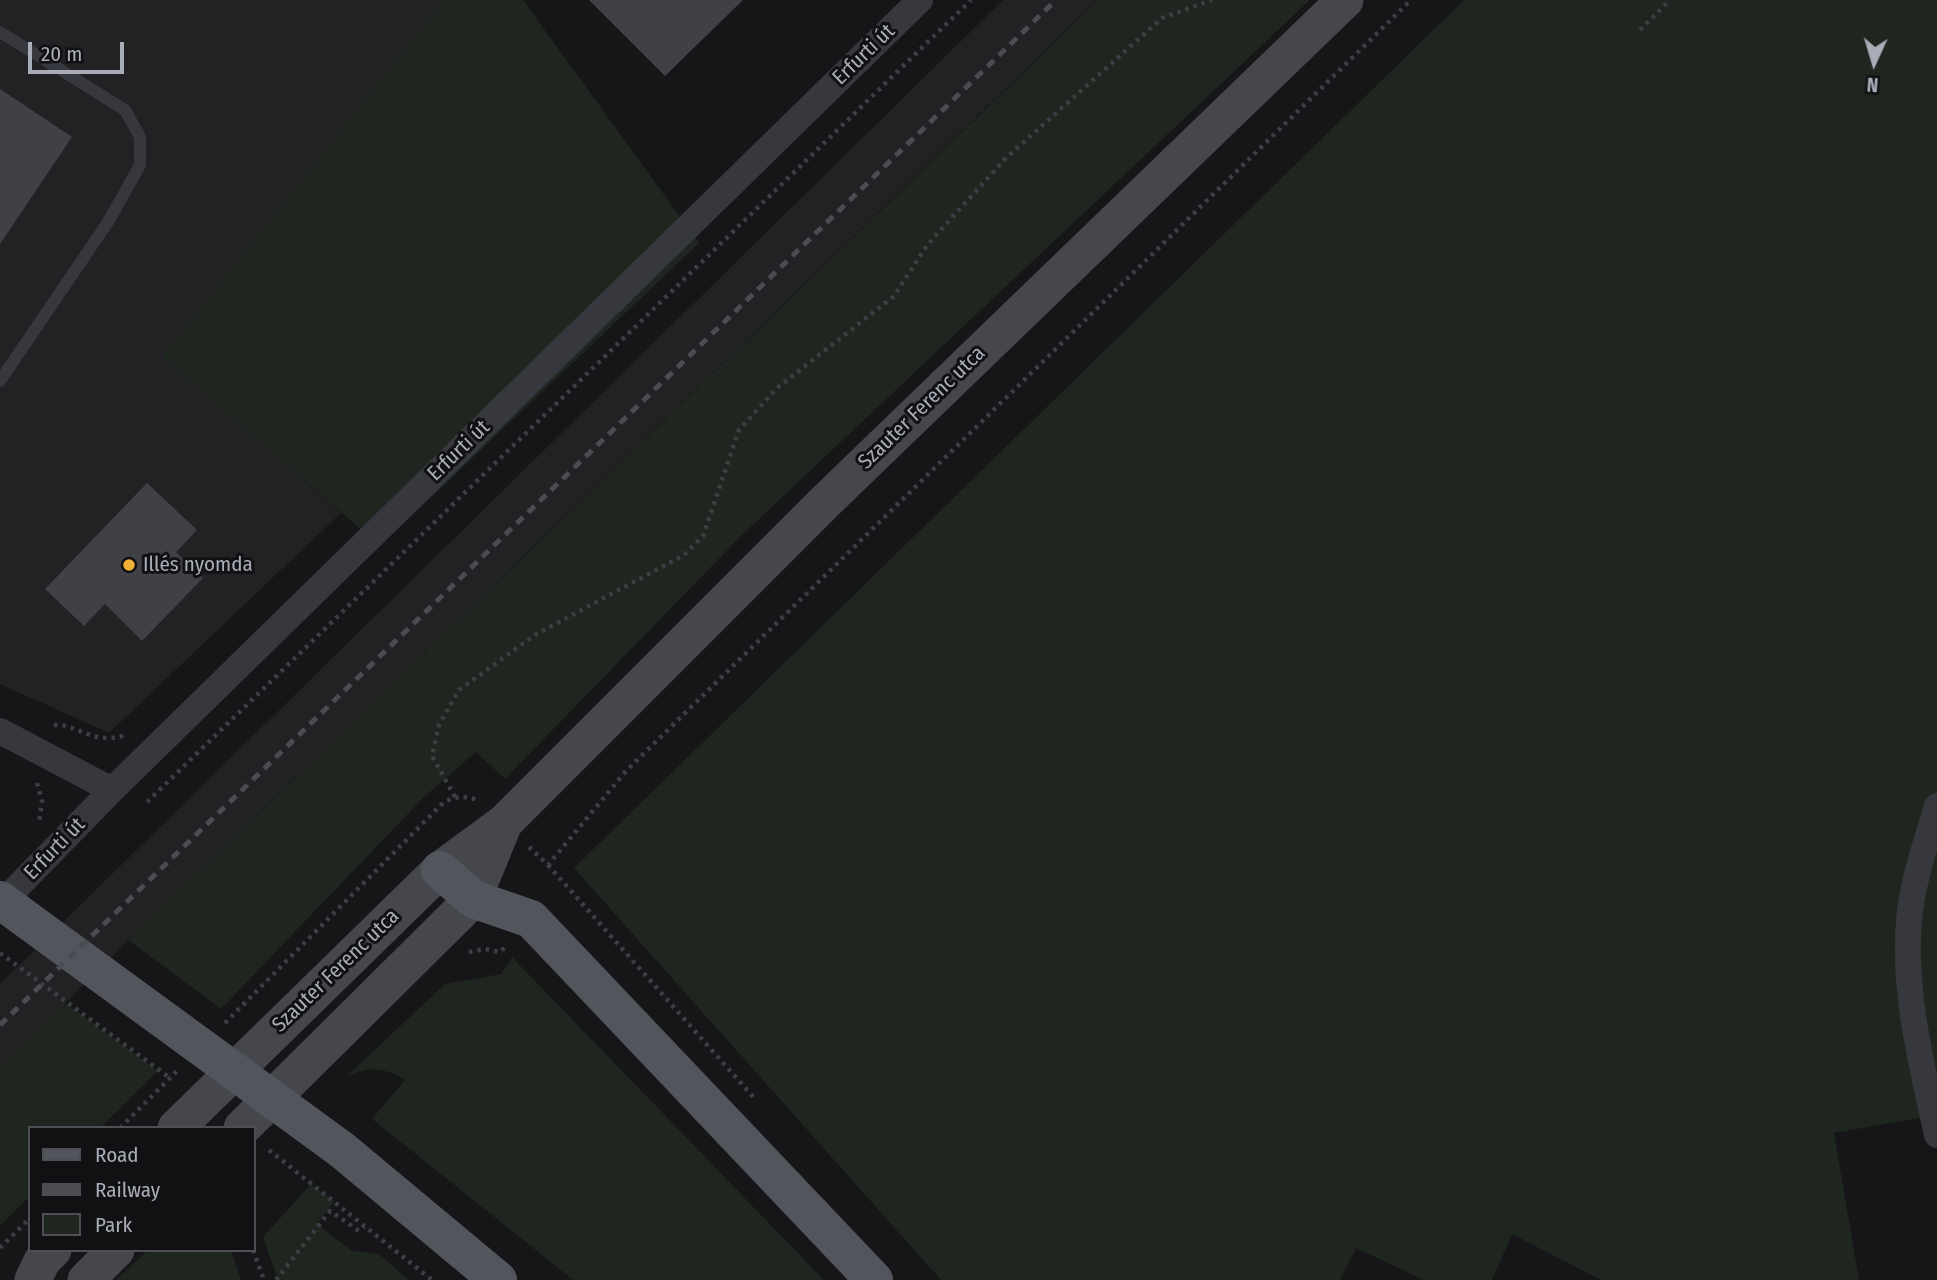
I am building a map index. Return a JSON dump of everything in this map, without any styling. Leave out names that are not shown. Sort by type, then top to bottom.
[{"type":"main road","points":[[440,870],[473,899],[531,919],[874,1280]]},
{"type":"main road","points":[[0,903],[342,1150],[498,1280]]},
{"type":"street","name":"Erfurti út","points":[[0,903],[112,790],[920,0]]},
{"type":"street","name":"Szauter Ferenc utca","points":[[178,1126],[440,870],[504,823],[826,500],[1345,0]]},
{"type":"street","points":[[0,731],[112,790]]},
{"type":"street","points":[[1937,806],[1916,880],[1908,952],[1913,1023],[1937,1135]]},
{"type":"street","name":"Szauter Ferenc utca","points":[[256,1134],[473,899],[504,823]]},
{"type":"street","points":[[86,1280],[114,1252]]},
{"type":"lane","points":[[0,32],[125,110],[140,137],[140,165],[108,222],[0,381]]},
{"type":"path","points":[[146,802],[971,0]]},
{"type":"path","points":[[454,797],[432,757],[439,725],[459,690],[535,635],[684,555],[703,536],[739,430],[776,388],[894,296],[928,244],[1006,158],[1162,18],[1212,0]]},
{"type":"path","points":[[548,865],[626,771],[1411,0]]},
{"type":"path","points":[[1640,30],[1670,0]]},
{"type":"path","points":[[33,835],[39,822],[42,802],[32,762],[55,724],[87,736],[112,740],[128,734]]},
{"type":"path","points":[[218,1030],[444,802],[454,797],[469,797],[483,803],[548,865],[760,1104]]},
{"type":"path","points":[[0,953],[173,1080]]},
{"type":"path","points":[[122,1126],[179,1069]]},
{"type":"path","points":[[256,1139],[432,1280]]},
{"type":"path","points":[[276,1280],[330,1211],[359,1231],[365,1226]]},
{"type":"path","points":[[0,1248],[28,1220]]},
{"type":"path","points":[[254,1252],[264,1280]]},
{"type":"shaded area","points":[[0,0],[444,0],[163,356],[341,513],[109,733],[0,684]]},
{"type":"shaded area","points":[[1003,0],[1097,0],[136,932],[0,1068],[0,984]]},
{"type":"green space","points":[[444,0],[523,0],[699,243],[380,546],[162,357]]},
{"type":"green space","points":[[1098,0],[1310,0],[742,535],[505,779],[476,752],[425,796],[221,1009],[128,940]]},
{"type":"green space","points":[[1464,0],[1937,0],[1937,1115],[1834,1133],[1859,1280],[1601,1280],[1512,1234],[1492,1280],[1424,1280],[1356,1248],[1340,1280],[941,1280],[574,868]]},
{"type":"green space","points":[[512,957],[824,1280],[573,1280],[372,1119],[405,1080],[377,1070],[348,1075],[445,984],[501,974]]},
{"type":"green space","points":[[65,1003],[158,1071],[102,1126],[28,1126],[28,1198],[0,1226],[0,1068]]},
{"type":"green space","points":[[311,1184],[334,1201],[317,1224],[352,1251],[379,1254],[409,1280],[278,1280],[263,1237]]},
{"type":"green space","points":[[146,1252],[232,1252],[241,1280],[116,1280]]},
{"type":"building","points":[[589,0],[743,0],[665,76]]},
{"type":"building","points":[[0,89],[72,137],[0,244]]},
{"type":"building","name":"Illés nyomda","points":[[147,483],[197,530],[176,552],[203,578],[142,641],[105,604],[84,626],[45,589]]},
{"type":"railway","points":[[0,1025],[1056,0]]},
{"type":"place","name":"Illés nyomda","points":[[129,565]]}]
